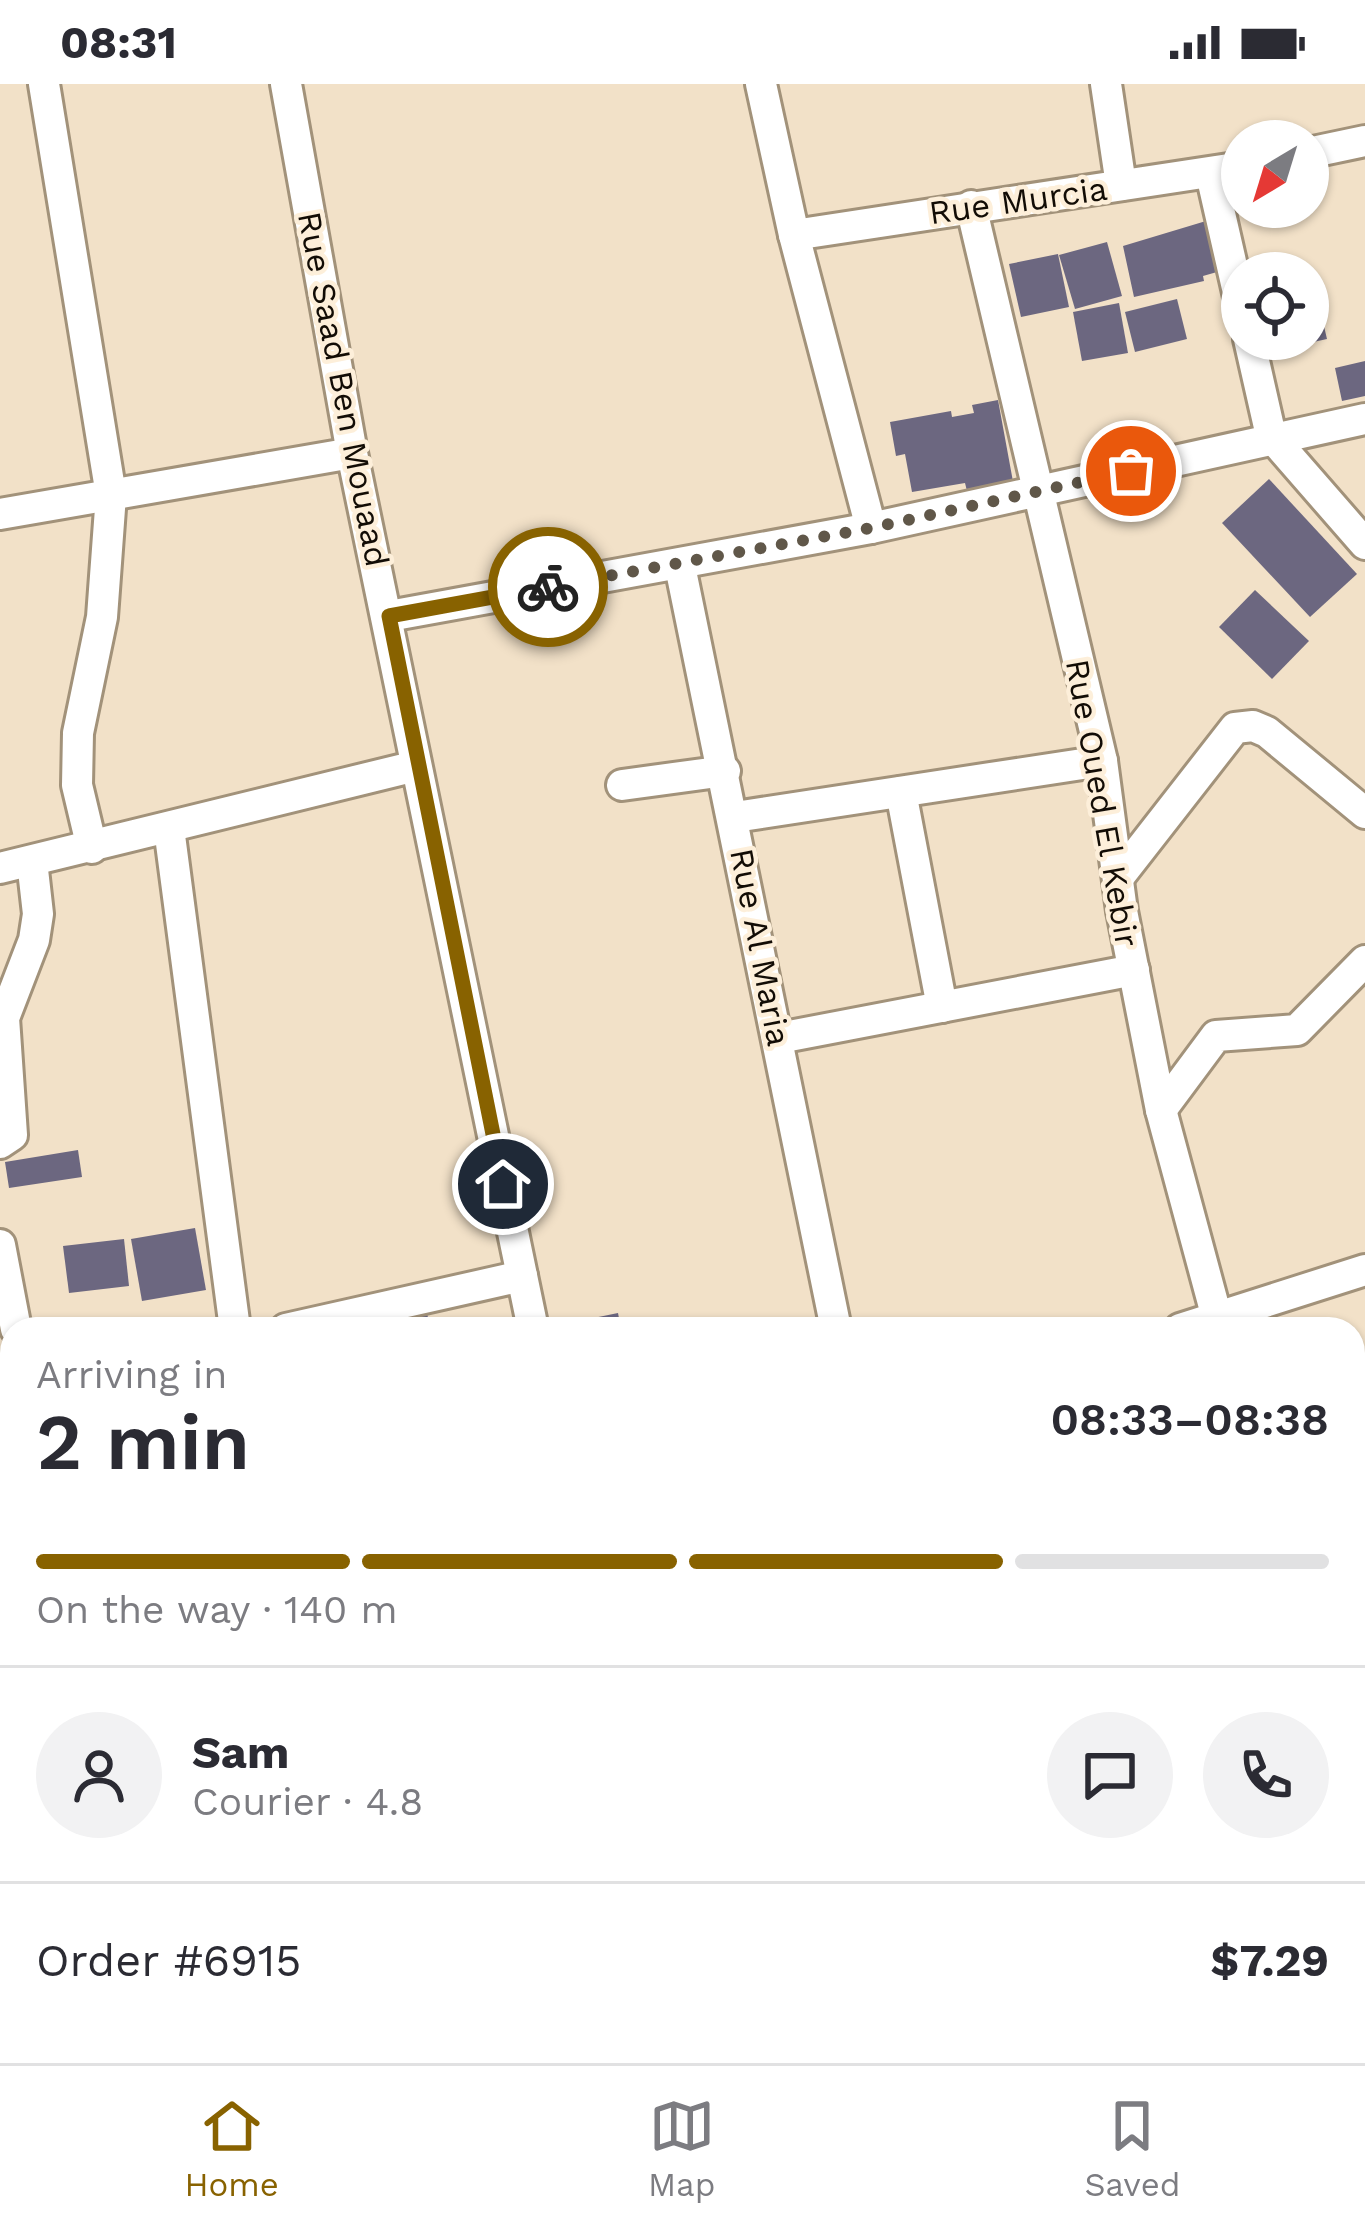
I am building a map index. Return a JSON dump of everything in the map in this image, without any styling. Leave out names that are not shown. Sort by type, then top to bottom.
[{"type":"street","points":[[44,84],[111,495],[102,617],[78,733],[77,785],[92,848]]},
{"type":"street","name":"Rue Saad Ben Mouaad","points":[[286,84],[352,453],[531,1317]]},
{"type":"street","points":[[761,84],[794,235],[871,528]]},
{"type":"street","points":[[1106,84],[1121,185]]},
{"type":"street","points":[[1329,149],[1365,141]]},
{"type":"street","name":"Rue Murcia","points":[[794,235],[1221,172]]},
{"type":"street","points":[[1211,174],[1229,252]]},
{"type":"street","name":"Rue Oued El Kebir","points":[[971,206],[1102,761],[1118,878],[1161,1110],[1217,1317]]},
{"type":"street","points":[[1254,360],[1271,436],[1365,544]]},
{"type":"street","points":[[389,616],[871,528],[1038,494],[1271,436],[1365,419]]},
{"type":"street","points":[[0,514],[352,453]]},
{"type":"street","name":"Rue Al Maria","points":[[680,566],[834,1317]]},
{"type":"street","points":[[1118,878],[1235,728],[1253,726],[1267,732],[1365,813]]},
{"type":"street","points":[[735,817],[1102,761]]},
{"type":"street","points":[[0,868],[416,766]]},
{"type":"street","points":[[622,785],[725,771]]},
{"type":"street","points":[[901,792],[942,1006]]},
{"type":"street","points":[[169,828],[233,1317]]},
{"type":"street","points":[[0,1143],[12,1136],[4,1018],[34,940],[38,914],[32,862]]},
{"type":"street","points":[[1161,1110],[1216,1036],[1298,1030],[1365,961]]},
{"type":"street","points":[[779,1038],[1134,970]]},
{"type":"street","points":[[0,1245],[14,1317]]},
{"type":"street","points":[[1236,1317],[1365,1270]]},
{"type":"street","points":[[339,1317],[522,1276]]},
{"type":"building","points":[[1206,221],[1217,272],[1203,276],[1204,281],[1134,297],[1123,246]]},
{"type":"building","points":[[1107,242],[1122,296],[1075,309],[1059,255]]},
{"type":"building","points":[[1058,254],[1069,307],[1021,317],[1009,264]]},
{"type":"building","points":[[1177,299],[1187,339],[1135,352],[1125,312]]},
{"type":"building","points":[[1119,303],[1128,353],[1082,361],[1073,312]]},
{"type":"building","points":[[1365,361],[1365,396],[1342,401],[1335,368]]},
{"type":"building","points":[[998,400],[1014,487],[968,495],[965,483],[912,492],[905,454],[896,456],[890,422],[951,411],[952,417],[974,413],[972,405]]},
{"type":"building","points":[[1269,479],[1357,574],[1310,617],[1222,523]]},
{"type":"building","points":[[1255,590],[1309,641],[1272,679],[1219,627]]},
{"type":"building","points":[[78,1150],[82,1177],[9,1188],[5,1162]]},
{"type":"building","points":[[195,1228],[206,1290],[142,1301],[131,1239]]},
{"type":"building","points":[[124,1239],[129,1286],[69,1293],[63,1246]]},
{"type":"building","points":[[426,1307],[428,1317],[373,1317]]},
{"type":"way so far","points":[[548,587],[871,528],[1131,471]]},
{"type":"route","points":[[503,1184],[389,616],[548,587]]}]
